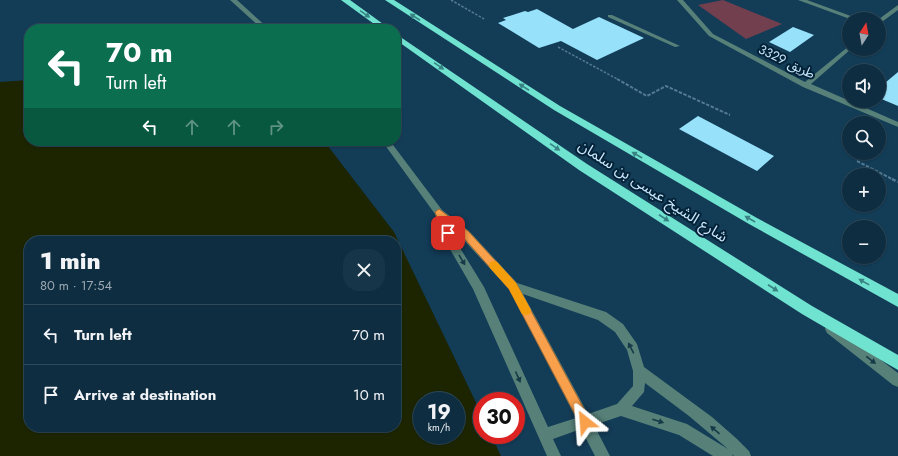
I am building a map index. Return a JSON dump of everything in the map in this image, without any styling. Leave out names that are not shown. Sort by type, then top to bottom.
[{"type":"highway","points":[[345,0],[379,24]]},
{"type":"highway","name":"شارع الشيخ عيسى بن سلمان","points":[[389,0],[570,116],[753,221],[898,301]]},
{"type":"highway","name":"شارع الشيخ عيسى بن سلمان","points":[[401,40],[583,167],[807,310],[898,363]]},
{"type":"street","points":[[233,0],[260,24]]},
{"type":"street","name":"طريق 3329","points":[[680,0],[711,35],[806,85],[898,125]]},
{"type":"street","points":[[801,0],[842,14]]},
{"type":"street","points":[[886,16],[898,7]]},
{"type":"street","points":[[610,16],[677,46]]},
{"type":"street","points":[[806,85],[842,54]]},
{"type":"street","points":[[390,146],[439,212],[465,234],[513,286],[603,456]]},
{"type":"street","points":[[439,212],[452,244],[478,287],[554,456]]},
{"type":"street","points":[[513,286],[602,316],[619,328],[633,348],[640,371],[639,388],[621,409],[544,435]]},
{"type":"street","points":[[807,310],[898,381]]},
{"type":"street","points":[[640,371],[686,405],[744,456]]},
{"type":"street","points":[[621,409],[682,429],[726,456]]},
{"type":"path","points":[[451,0],[484,19]]},
{"type":"path","points":[[558,47],[647,96],[666,86],[730,115]]},
{"type":"path","points":[[857,161],[898,182]]},
{"type":"shaded area","points":[[723,0],[782,24],[746,39],[698,5]]},
{"type":"shaded area","points":[[24,80],[24,146],[328,146],[396,236],[24,236],[24,432],[401,432],[401,247],[473,396],[473,444],[495,444],[501,456],[0,456],[0,82]]},
{"type":"building","points":[[537,9],[573,29],[599,17],[644,38],[597,60],[561,41],[539,48],[498,23],[506,20],[503,18]]},
{"type":"building","points":[[793,27],[814,35],[790,52],[769,42]]},
{"type":"building","points":[[898,72],[898,106],[886,101],[886,82]]},
{"type":"building","points":[[698,116],[774,156],[757,171],[679,129]]},
{"type":"slow traffic","points":[[494,265],[513,286],[526,310]]},
{"type":"route","points":[[448,233],[439,212],[465,234],[513,286],[585,422]]}]
